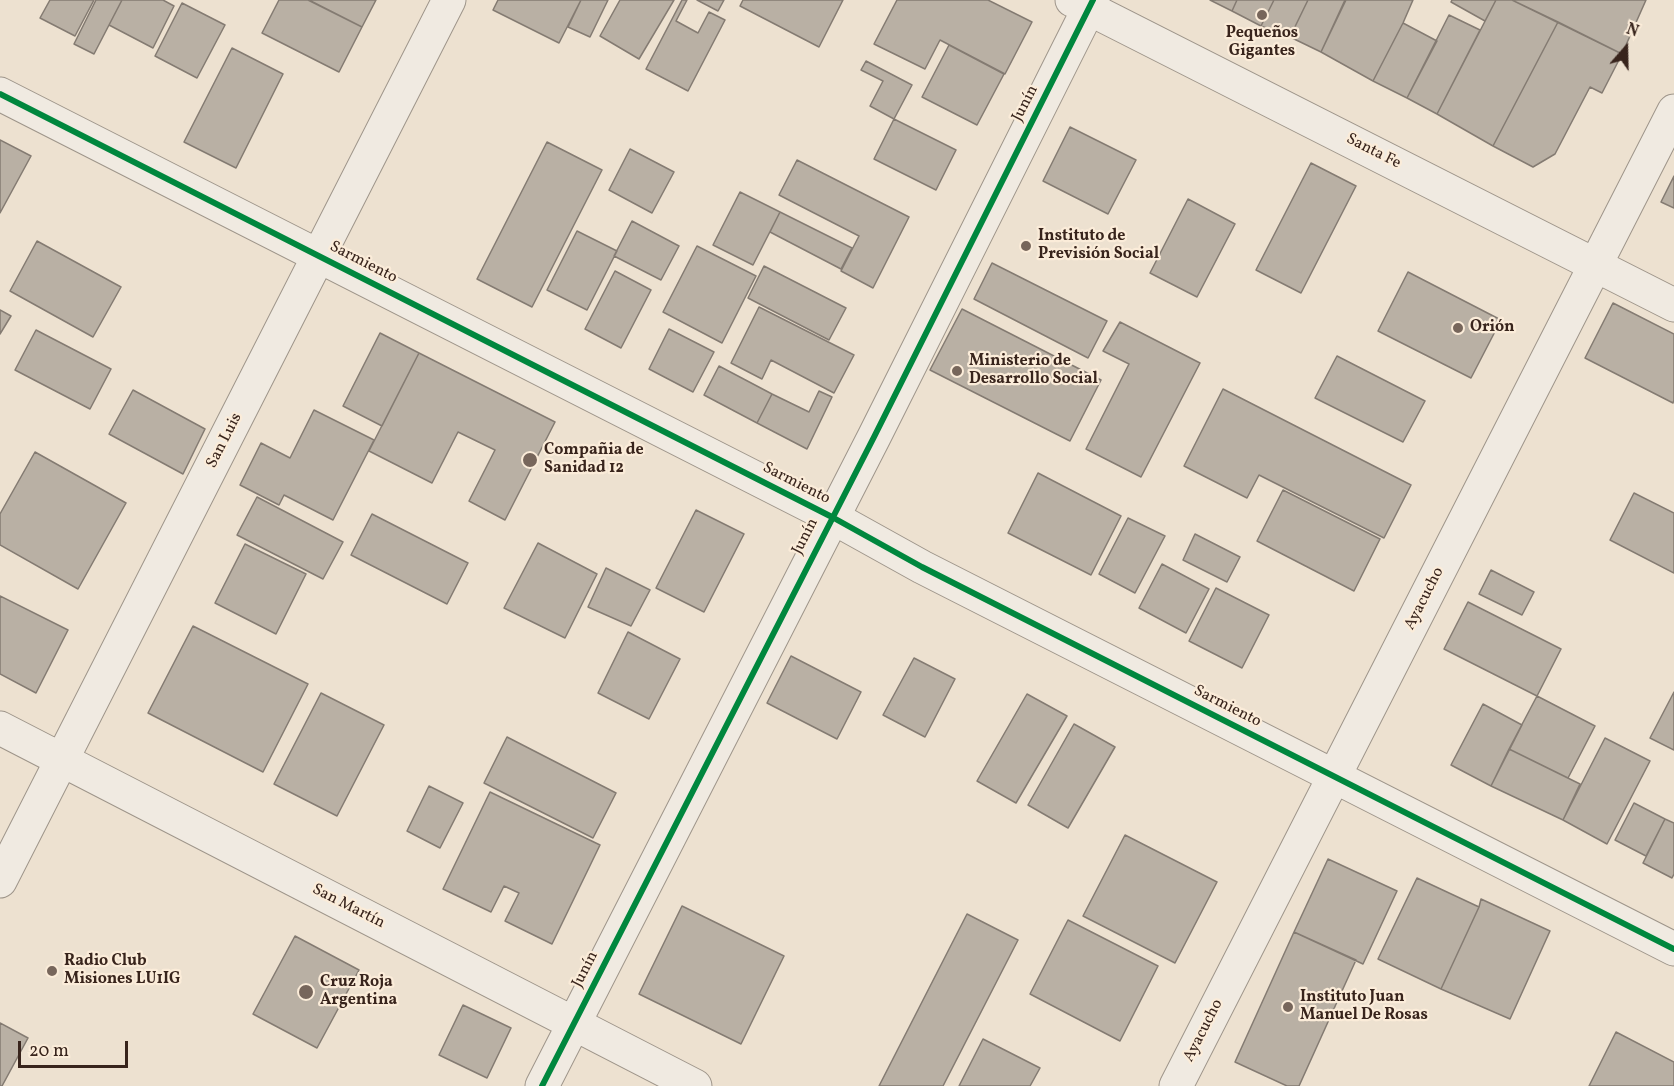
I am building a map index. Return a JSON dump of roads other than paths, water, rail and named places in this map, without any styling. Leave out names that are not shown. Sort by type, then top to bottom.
[{"type":"street","name":"San Luis","points":[[0,881],[449,0]]},
{"type":"street","name":"Santa Fe","points":[[1084,3],[1674,305]]},
{"type":"street","name":"Junín","points":[[542,1086],[874,437],[1084,3]]},
{"type":"street","name":"Sarmiento","points":[[0,94],[832,517],[922,567],[1674,949]]},
{"type":"street","name":"Ayacucho","points":[[1176,1086],[1674,111]]},
{"type":"street","name":"San Martín","points":[[0,728],[695,1086]]},
{"type":"place","name":"Pequeños Gigantes","points":[[1262,15]]},
{"type":"place","name":"Instituto de Previsión Social","points":[[1026,246]]},
{"type":"place","name":"Orión","points":[[1458,328]]},
{"type":"place","name":"Ministerio de Desarrollo Social","points":[[957,371]]},
{"type":"place","name":"Compañia de Sanidad 12","points":[[530,460]]},
{"type":"place","name":"Radio Club Misiones LU1IG","points":[[52,971]]},
{"type":"place","name":"Cruz Roja Argentina","points":[[306,992]]},
{"type":"place","name":"Instituto Juan Manuel De Rosas","points":[[1288,1007]]}]
